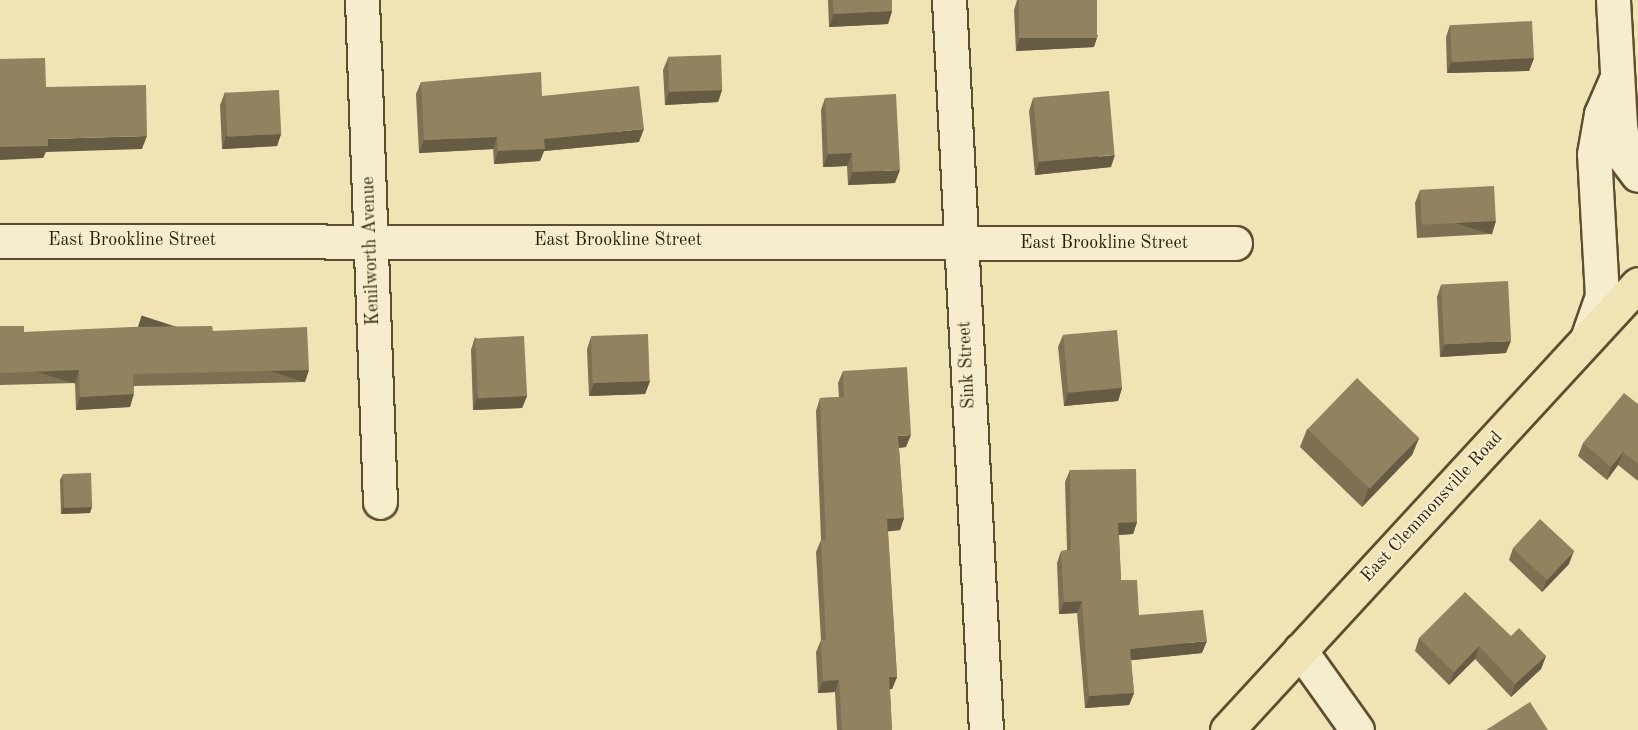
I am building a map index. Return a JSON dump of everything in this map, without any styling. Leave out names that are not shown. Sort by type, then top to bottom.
[{"type":"main road","name":"East Clemmonsville Road","points":[[1227,730],[1638,284]]},
{"type":"street","name":"Kenilworth Avenue","points":[[362,0],[380,502]]},
{"type":"street","name":"Sink Street","points":[[949,0],[986,730]]},
{"type":"street","points":[[1613,0],[1617,77],[1629,128],[1625,158],[1638,175]]},
{"type":"street","points":[[1587,339],[1602,296],[1594,154],[1602,114],[1617,77]]},
{"type":"street","name":"East Brookline Street","points":[[0,241],[371,239],[1235,243]]},
{"type":"street","points":[[1300,650],[1358,730]]},
{"type":"building","points":[[833,0],[892,0],[892,11],[834,14]]},
{"type":"building","points":[[1019,0],[1097,0],[1097,38],[1019,38]]},
{"type":"building","points":[[1532,21],[1534,58],[1452,62],[1450,25]]},
{"type":"building","points":[[721,55],[722,90],[669,92],[668,57]]},
{"type":"building","points":[[45,58],[46,87],[146,85],[147,136],[48,139],[48,146],[0,147],[0,59]]},
{"type":"building","points":[[541,72],[542,96],[639,86],[644,129],[544,139],[545,149],[498,151],[497,137],[424,140],[421,82]]},
{"type":"building","points":[[279,90],[281,134],[227,137],[225,93]]},
{"type":"building","points":[[1109,91],[1115,155],[1039,161],[1033,98]]},
{"type":"building","points":[[896,94],[900,170],[853,172],[852,153],[828,154],[825,98]]},
{"type":"building","points":[[1494,186],[1496,221],[1422,225],[1420,190]]},
{"type":"building","points":[[1508,281],[1511,341],[1444,344],[1441,285]]},
{"type":"building","points":[[0,326],[24,326],[24,332],[131,327],[212,326],[213,331],[307,327],[309,370],[133,374],[134,394],[80,397],[79,370],[0,373]]},
{"type":"building","points":[[1117,330],[1122,388],[1068,392],[1063,335]]},
{"type":"building","points":[[648,334],[650,381],[593,383],[591,336]]},
{"type":"building","points":[[524,336],[527,396],[478,398],[475,339]]},
{"type":"building","points":[[907,367],[911,435],[898,436],[904,518],[887,519],[897,677],[889,677],[892,730],[842,730],[839,680],[823,681],[821,640],[826,640],[821,540],[826,540],[820,398],[844,397],[843,371]]},
{"type":"building","points":[[1357,378],[1419,438],[1370,489],[1308,429]]},
{"type":"building","points":[[1624,393],[1638,404],[1638,464],[1623,452],[1611,467],[1583,443]]},
{"type":"building","points":[[1136,469],[1137,522],[1118,523],[1121,580],[1137,580],[1139,615],[1203,610],[1207,641],[1130,649],[1134,693],[1089,696],[1082,601],[1064,602],[1061,551],[1071,550],[1070,470]]},
{"type":"building","points":[[91,473],[92,507],[64,508],[63,474]]},
{"type":"building","points":[[1540,519],[1574,551],[1547,580],[1513,548]]},
{"type":"building","points":[[1465,592],[1511,636],[1519,628],[1546,656],[1515,684],[1479,646],[1454,672],[1419,638]]},
{"type":"building","points":[[1530,702],[1548,730],[1486,730]]}]
